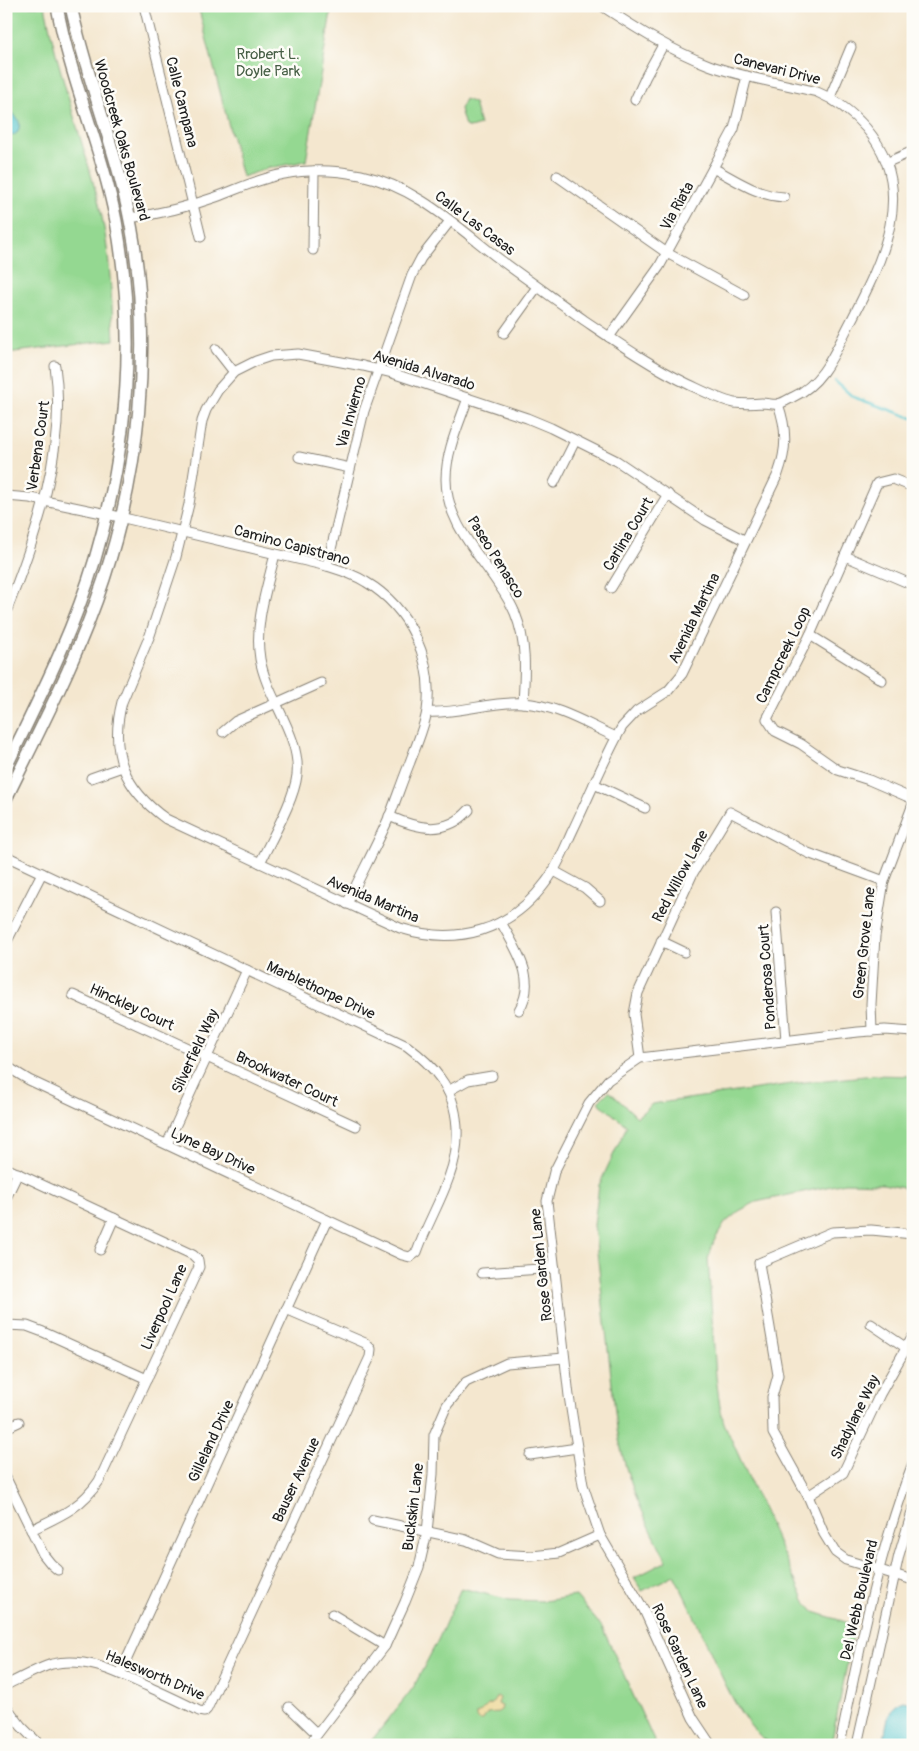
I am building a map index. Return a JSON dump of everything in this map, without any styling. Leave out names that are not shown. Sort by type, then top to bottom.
[{"type":"main road","name":"Woodcreek Oaks Boulevard","points":[[6,767],[71,625],[95,560],[107,514],[125,416],[128,345],[124,281],[116,221],[106,176],[70,63],[57,6]]},
{"type":"main road","name":"Woodcreek Oaks Boulevard","points":[[6,799],[83,633],[103,580],[122,517],[133,460],[138,418],[141,342],[134,243],[119,172],[85,63],[71,6]]},
{"type":"main road","points":[[116,221],[129,218]]},
{"type":"street","name":"Calle Campana","points":[[144,6],[202,237]]},
{"type":"street","name":"Canevari Drive","points":[[602,6],[663,45],[711,65],[830,97],[846,108],[864,126],[888,162],[893,190],[891,224],[888,239],[875,268],[826,370],[812,385],[799,394],[778,404]]},
{"type":"street","points":[[635,100],[663,45]]},
{"type":"street","points":[[830,97],[851,47]]},
{"type":"street","name":"Via Riata","points":[[609,337],[667,252],[734,129],[747,76]]},
{"type":"street","points":[[888,162],[913,151]]},
{"type":"street","points":[[713,168],[757,191],[767,195],[784,197]]},
{"type":"street","name":"Calle Las Casas","points":[[129,218],[193,204],[284,174],[314,171],[346,173],[379,180],[394,185],[421,200],[537,287],[659,370],[724,400],[743,404],[778,404]]},
{"type":"street","points":[[313,250],[314,171]]},
{"type":"street","points":[[557,176],[667,252],[744,295]]},
{"type":"street","name":"Via Invierno","points":[[327,566],[364,411],[378,370],[412,275],[422,258],[450,221]]},
{"type":"street","points":[[504,333],[537,287]]},
{"type":"street","points":[[216,348],[234,372]]},
{"type":"street","name":"Avenida Alvarado","points":[[183,532],[194,478],[202,421],[206,410],[218,390],[234,372],[256,361],[285,354],[312,356],[378,370],[528,418],[617,461],[711,524],[746,541]]},
{"type":"street","name":"Verbena Court","points":[[6,612],[28,554],[44,501],[57,422],[59,396],[55,366]]},
{"type":"street","name":"Paseo Penasco","points":[[468,398],[448,459],[446,479],[448,496],[452,512],[459,526],[503,592],[514,612],[522,634],[524,652],[523,703]]},
{"type":"street","name":"Avenida Martina","points":[[183,532],[160,609],[118,716],[117,740],[122,767],[128,780],[141,798],[166,819],[347,904],[400,928],[431,935],[463,934],[491,927],[501,922],[528,902],[547,881],[554,871],[616,737],[629,718],[668,691],[682,674],[778,474],[785,451],[785,430],[778,404]]},
{"type":"street","points":[[554,483],[575,441]]},
{"type":"street","points":[[299,457],[350,468]]},
{"type":"street","name":"Campcreek Loop","points":[[913,486],[893,479],[877,483],[810,634],[767,719],[775,731],[801,744],[838,770],[869,780],[913,799]]},
{"type":"street","name":"Carlina Court","points":[[611,588],[668,494]]},
{"type":"street","name":"Camino Capistrano","points":[[6,496],[44,501],[122,517],[327,566],[347,572],[365,581],[378,590],[402,614],[411,627],[424,656],[427,682],[427,712],[420,736],[389,816],[347,904]]},
{"type":"street","points":[[260,863],[286,808],[297,776],[294,744],[274,703],[265,680],[260,659],[258,637],[261,612],[275,554]]},
{"type":"street","points":[[845,556],[913,584]]},
{"type":"street","points":[[810,634],[882,680]]},
{"type":"street","points":[[222,732],[236,721],[321,683]]},
{"type":"street","points":[[427,712],[450,712],[502,704],[523,703],[548,708],[568,715],[616,737]]},
{"type":"street","points":[[91,778],[122,767]]},
{"type":"street","points":[[594,784],[644,808]]},
{"type":"street","name":"Green Grove Lane","points":[[872,1031],[870,1004],[876,936],[884,881],[913,804]]},
{"type":"street","points":[[389,816],[406,824],[422,828],[439,827],[455,823],[469,810]]},
{"type":"street","name":"Red Willow Lane","points":[[640,1058],[634,1014],[638,993],[693,873],[730,812],[808,853],[884,881]]},
{"type":"street","name":"Marblethorpe Drive","points":[[6,856],[406,1046],[429,1065],[448,1090],[453,1105],[458,1134],[454,1161],[445,1188],[417,1252],[410,1256]]},
{"type":"street","points":[[554,871],[585,888],[600,901]]},
{"type":"street","points":[[6,943],[42,873]]},
{"type":"street","name":"Ponderosa Court","points":[[776,912],[786,1040]]},
{"type":"street","points":[[501,922],[522,962],[526,974],[527,992],[519,1010]]},
{"type":"street","points":[[661,941],[684,952]]},
{"type":"street","name":"Silverfield Way","points":[[167,1144],[247,970]]},
{"type":"street","name":"Hinckley Court","points":[[73,995],[207,1057]]},
{"type":"street","name":"Rose Garden Lane","points":[[711,1745],[693,1718],[644,1610],[600,1535],[583,1484],[576,1448],[564,1358],[547,1201],[554,1172],[589,1103],[608,1080],[640,1058],[872,1031],[913,1032]]},
{"type":"street","name":"Brookwater Court","points":[[207,1057],[356,1126]]},
{"type":"street","name":"Lyne Bay Drive","points":[[6,1066],[29,1080],[402,1255],[410,1256]]},
{"type":"street","points":[[448,1090],[468,1080],[492,1076]]},
{"type":"street","name":"Liverpool Lane","points":[[6,1168],[193,1255],[198,1260],[199,1267],[105,1469],[92,1491],[74,1508],[31,1530]]},
{"type":"street","points":[[6,1198],[18,1173]]},
{"type":"street","points":[[100,1250],[114,1218]]},
{"type":"street","name":"Gilleland Drive","points":[[120,1674],[328,1220]]},
{"type":"street","points":[[913,1234],[871,1230],[832,1232],[759,1263],[778,1375],[772,1397],[773,1433],[808,1496],[824,1534],[835,1552],[846,1560],[913,1580]]},
{"type":"street","points":[[482,1273],[554,1268]]},
{"type":"street","name":"Bauser Avenue","points":[[207,1708],[370,1357],[371,1349],[365,1343],[286,1309]]},
{"type":"street","points":[[871,1324],[905,1347]]},
{"type":"street","points":[[6,1325],[27,1326],[43,1332],[147,1379]]},
{"type":"street","name":"Shadylane Way","points":[[808,1496],[844,1473],[880,1394],[905,1347],[913,1336]]},
{"type":"street","name":"Buckskin Lane","points":[[309,1745],[385,1646],[419,1567],[427,1532],[433,1474],[434,1435],[447,1405],[466,1382],[507,1363],[564,1358]]},
{"type":"street","points":[[6,1428],[19,1422]]},
{"type":"street","points":[[530,1455],[576,1448]]},
{"type":"street","name":"Del Webb Boulevard","points":[[840,1745],[879,1570],[896,1508],[913,1463]]},
{"type":"street","points":[[6,1478],[43,1554],[58,1570]]},
{"type":"street","name":"Del Webb Boulevard","points":[[857,1745],[894,1575],[913,1509]]},
{"type":"street","points":[[373,1520],[466,1540],[498,1554],[532,1556],[559,1553],[600,1535]]},
{"type":"street","points":[[332,1614],[385,1646]]},
{"type":"street","name":"Halesworth Drive","points":[[6,1685],[44,1667],[73,1662],[96,1665],[120,1674],[199,1711],[204,1712],[207,1708]]},
{"type":"street","points":[[6,1706],[21,1726],[40,1745]]},
{"type":"street","points":[[289,1707],[317,1734]]},
{"type":"green space","points":[[6,6],[45,6],[56,55],[102,217],[109,269],[114,340],[6,353]]},
{"type":"green space","name":"Rrobert L. Doyle Park","points":[[198,6],[332,6],[306,161],[269,168],[242,177]]},
{"type":"green space","points":[[465,99],[474,103],[480,125],[470,128],[465,126],[460,109]]},
{"type":"green space","points":[[875,1075],[913,1076],[913,1190],[883,1184],[845,1183],[756,1202],[739,1211],[725,1223],[714,1241],[708,1259],[716,1377],[724,1423],[804,1600],[814,1612],[855,1625],[831,1745],[777,1745],[762,1737],[751,1727],[742,1713],[724,1682],[674,1575],[642,1591],[634,1578],[667,1561],[636,1497],[625,1465],[617,1429],[594,1225],[599,1185],[627,1126],[598,1102],[609,1091],[637,1117],[652,1104],[806,1082]]},
{"type":"green space","points":[[461,1588],[510,1600],[544,1601],[576,1596],[602,1627],[656,1745],[368,1745],[413,1688],[438,1640]]},
{"type":"sand","points":[[497,1696],[500,1698],[498,1704],[502,1706],[501,1710],[487,1713],[483,1720],[478,1720],[476,1714],[492,1704]]},
{"type":"water","points":[[6,107],[19,120],[19,127],[18,132],[6,137]]},
{"type":"water","points":[[904,1701],[913,1703],[913,1736],[904,1745],[883,1745],[890,1713],[893,1708]]},
{"type":"waterway","points":[[835,381],[853,397],[913,418]]}]
